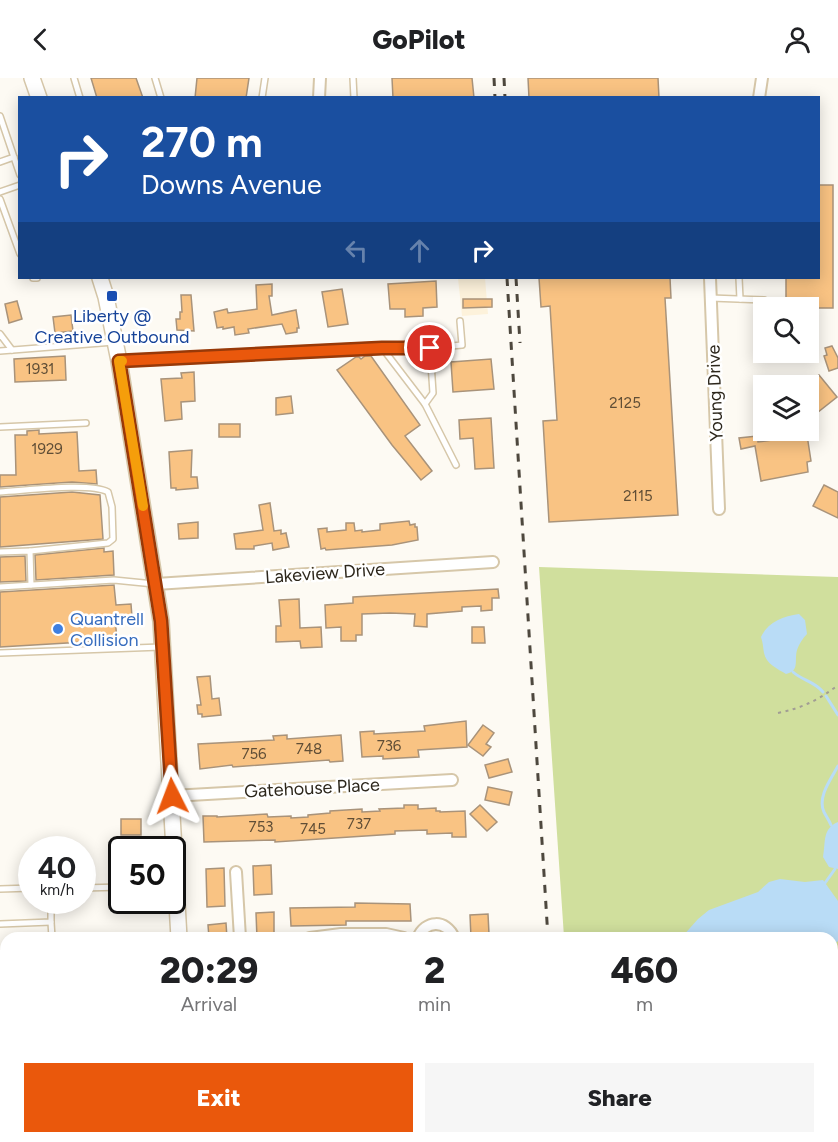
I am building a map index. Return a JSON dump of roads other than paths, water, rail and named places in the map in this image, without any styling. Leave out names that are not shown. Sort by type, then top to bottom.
[{"type":"main road","points":[[32,78],[38,96]]},
{"type":"main road","points":[[100,279],[116,342],[156,584],[173,836]]},
{"type":"main road","points":[[177,914],[178,932]]},
{"type":"street","points":[[320,78],[320,96]]},
{"type":"street","points":[[759,96],[762,78]]},
{"type":"street","name":"Young Drive","points":[[710,279],[719,509]]},
{"type":"street","points":[[119,361],[382,348],[430,348]]},
{"type":"street","name":"Lakeview Drive","points":[[156,584],[493,562]]},
{"type":"street","name":"Gatehouse Place","points":[[172,796],[452,780]]},
{"type":"street","points":[[236,872],[240,932]]},
{"type":"street","points":[[421,932],[427,926],[438,924],[448,928],[450,932]]},
{"type":"lane","points":[[74,78],[79,96]]},
{"type":"lane","points":[[155,78],[160,96]]},
{"type":"lane","points":[[262,96],[265,78]]},
{"type":"lane","points":[[353,78],[354,96]]},
{"type":"lane","points":[[0,116],[18,169]]},
{"type":"lane","points":[[0,162],[14,157]]},
{"type":"lane","points":[[0,192],[18,186]]},
{"type":"lane","points":[[0,199],[18,248]]},
{"type":"lane","points":[[739,279],[740,299]]},
{"type":"lane","points":[[711,298],[753,300]]},
{"type":"lane","points":[[425,404],[433,393],[430,348],[462,345],[460,321]]},
{"type":"lane","points":[[0,334],[12,350]]},
{"type":"lane","points":[[0,351],[116,342]]},
{"type":"lane","points":[[382,348],[425,404],[456,465]]},
{"type":"lane","points":[[0,428],[86,423]]},
{"type":"lane","points":[[0,492],[101,488],[108,492],[112,507],[113,539],[108,543],[0,552]]},
{"type":"lane","points":[[30,551],[31,585]]},
{"type":"lane","points":[[0,587],[114,580],[156,584]]},
{"type":"lane","points":[[0,653],[162,647]]},
{"type":"lane","points":[[0,890],[18,889]]},
{"type":"lane","points":[[51,914],[52,932]]},
{"type":"lane","points":[[0,924],[51,922]]},
{"type":"water","points":[[799,614],[805,620],[807,634],[797,650],[795,668],[786,674],[767,660],[761,637],[768,627],[777,621]]},
{"type":"water","points":[[838,822],[838,869],[829,867],[823,857],[827,832]]},
{"type":"water","points":[[780,879],[805,882],[823,880],[838,901],[838,932],[686,932],[709,910],[758,892],[769,882]]},
{"type":"waterway","points":[[793,672],[823,692]]},
{"type":"waterway","points":[[826,696],[838,715]]},
{"type":"waterway","points":[[831,825],[824,812],[822,800],[838,766]]},
{"type":"waterway","points":[[825,883],[835,869]]},
{"type":"railway","points":[[494,78],[495,96]]},
{"type":"railway","points":[[504,78],[505,96]]},
{"type":"railway","points":[[507,279],[548,932]]},
{"type":"railway","points":[[516,279],[520,343]]},
{"type":"place","name":"Liberty @ Creative Outbound","points":[[112,296]]},
{"type":"place","name":"Quantrell Collision","points":[[58,629]]}]
